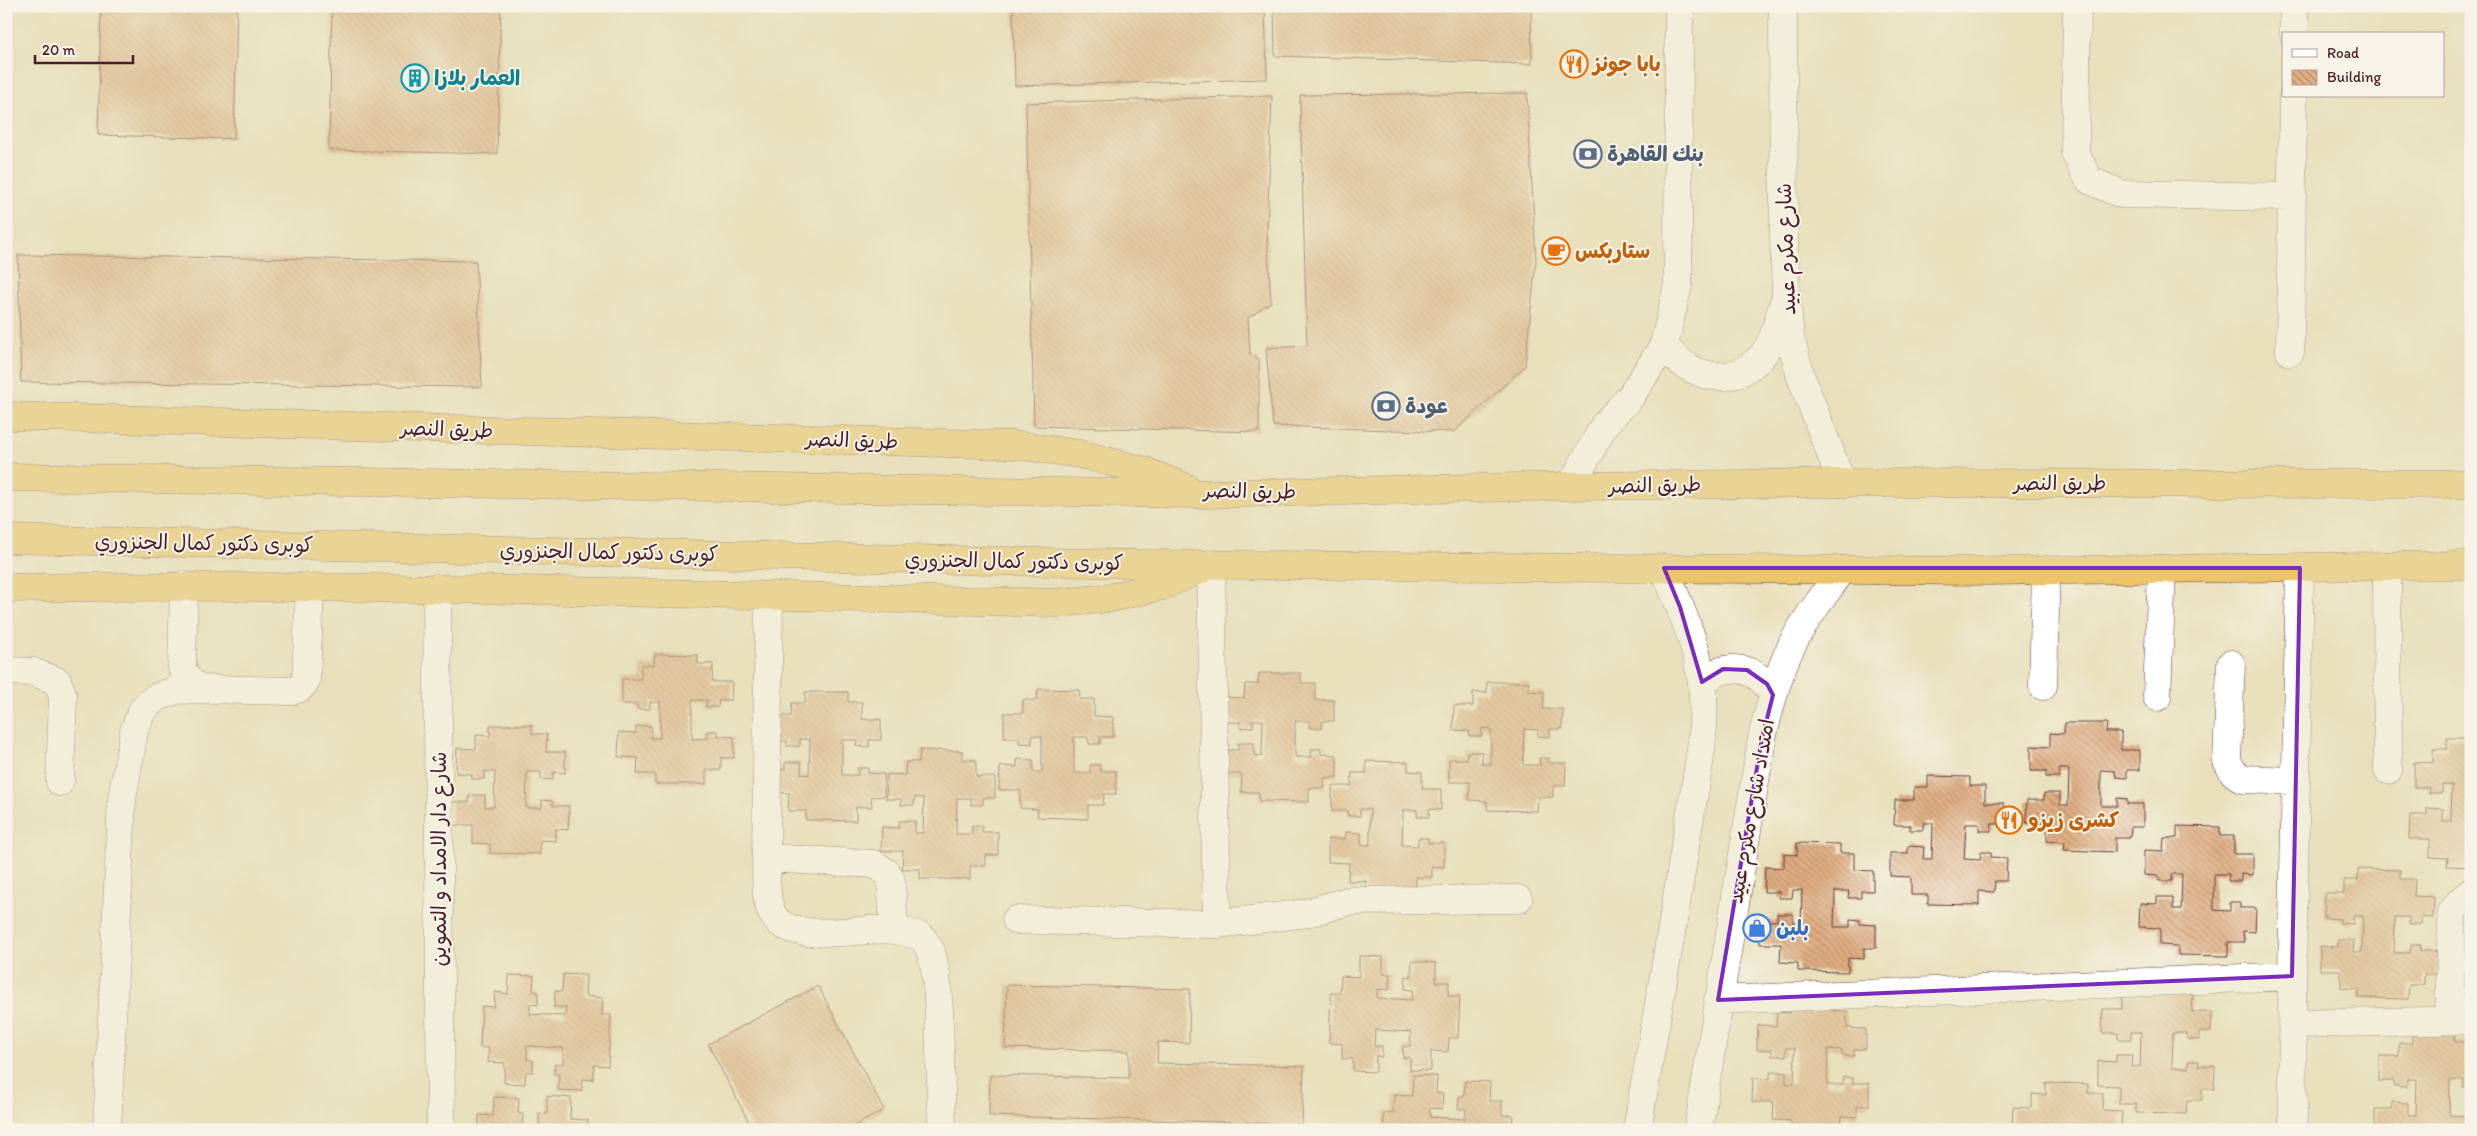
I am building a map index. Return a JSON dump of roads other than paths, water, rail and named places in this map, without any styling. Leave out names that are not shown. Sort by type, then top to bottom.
[{"type":"highway","name":"طريق النصر","points":[[6,416],[1016,445],[1098,458],[1142,470],[1202,494],[1570,486],[1842,483],[2471,484]]},
{"type":"highway","points":[[6,477],[1202,494]]},
{"type":"highway","name":"كوبرى دكتور كمال الجنزوري","points":[[6,539],[1212,564]]},
{"type":"highway","points":[[6,588],[184,585],[310,586],[1057,603],[1110,598],[1162,586],[1212,564],[1842,570],[2300,568],[2471,565]]},
{"type":"street","points":[[1570,486],[1604,424],[1631,396],[1664,345],[1678,285],[1679,6]]},
{"type":"street","name":"شارع مكرم عبيد","points":[[1783,6],[1786,296],[1790,337],[1801,377],[1842,483]]},
{"type":"street","points":[[2077,6],[2075,153],[2088,180],[2121,194],[2292,197]]},
{"type":"street","points":[[2294,6],[2294,32]]},
{"type":"street","points":[[2290,352],[2293,98]]},
{"type":"street","points":[[1664,345],[1673,358],[1694,372],[1719,377],[1743,371],[1763,355],[1774,333],[1786,296]]},
{"type":"street","points":[[1212,564],[1217,924]]},
{"type":"street","points":[[2387,566],[2388,770]]},
{"type":"street","points":[[1637,1130],[1678,897],[1703,730],[1702,682],[1689,631],[1664,568]]},
{"type":"street","points":[[2293,1130],[2292,976],[2300,568]]},
{"type":"street","points":[[2157,697],[2162,569]]},
{"type":"street","name":"امتداد شارع مكرم عبيد","points":[[1698,1130],[1762,738],[1773,696],[1791,646],[1804,623],[1842,570]]},
{"type":"street","points":[[2043,686],[2046,570]]},
{"type":"street","points":[[184,585],[182,668],[186,677],[201,689]]},
{"type":"street","points":[[106,1130],[122,799],[134,731],[142,711],[155,698],[176,690],[292,690],[300,688],[306,681],[310,586]]},
{"type":"street","name":"شارع دار الامداد و التموين","points":[[438,588],[441,1130]]},
{"type":"street","points":[[769,596],[766,858],[768,899],[773,916],[787,928],[815,932],[894,930],[922,936],[931,951],[935,966],[939,1011],[942,1130]]},
{"type":"street","points":[[2231,664],[2229,767],[2243,779],[2296,781]]},
{"type":"street","points":[[1702,682],[1711,674],[1723,669],[1747,670],[1767,684],[1773,696]]},
{"type":"street","points":[[6,671],[33,672],[57,681],[63,696],[60,782]]},
{"type":"street","points":[[766,858],[874,864],[887,873],[891,880],[894,930]]},
{"type":"street","points":[[2292,1024],[2460,1020],[2452,912],[2460,901],[2471,892]]},
{"type":"street","points":[[1016,920],[1217,924],[1307,913],[1348,901],[1518,899]]},
{"type":"street","points":[[1718,1000],[2292,976]]},
{"type":"place","name":"بابا جونز","points":[[1574,64]]},
{"type":"place","name":"العمار بلازا","points":[[415,78]]},
{"type":"place","name":"بنك القاهرة","points":[[1588,154]]},
{"type":"place","name":"ستاربكس","points":[[1556,251]]},
{"type":"place","name":"عودة","points":[[1386,406]]},
{"type":"place","name":"كشرى زيزو","points":[[2009,820]]},
{"type":"place","name":"بلبن","points":[[1757,928]]}]
